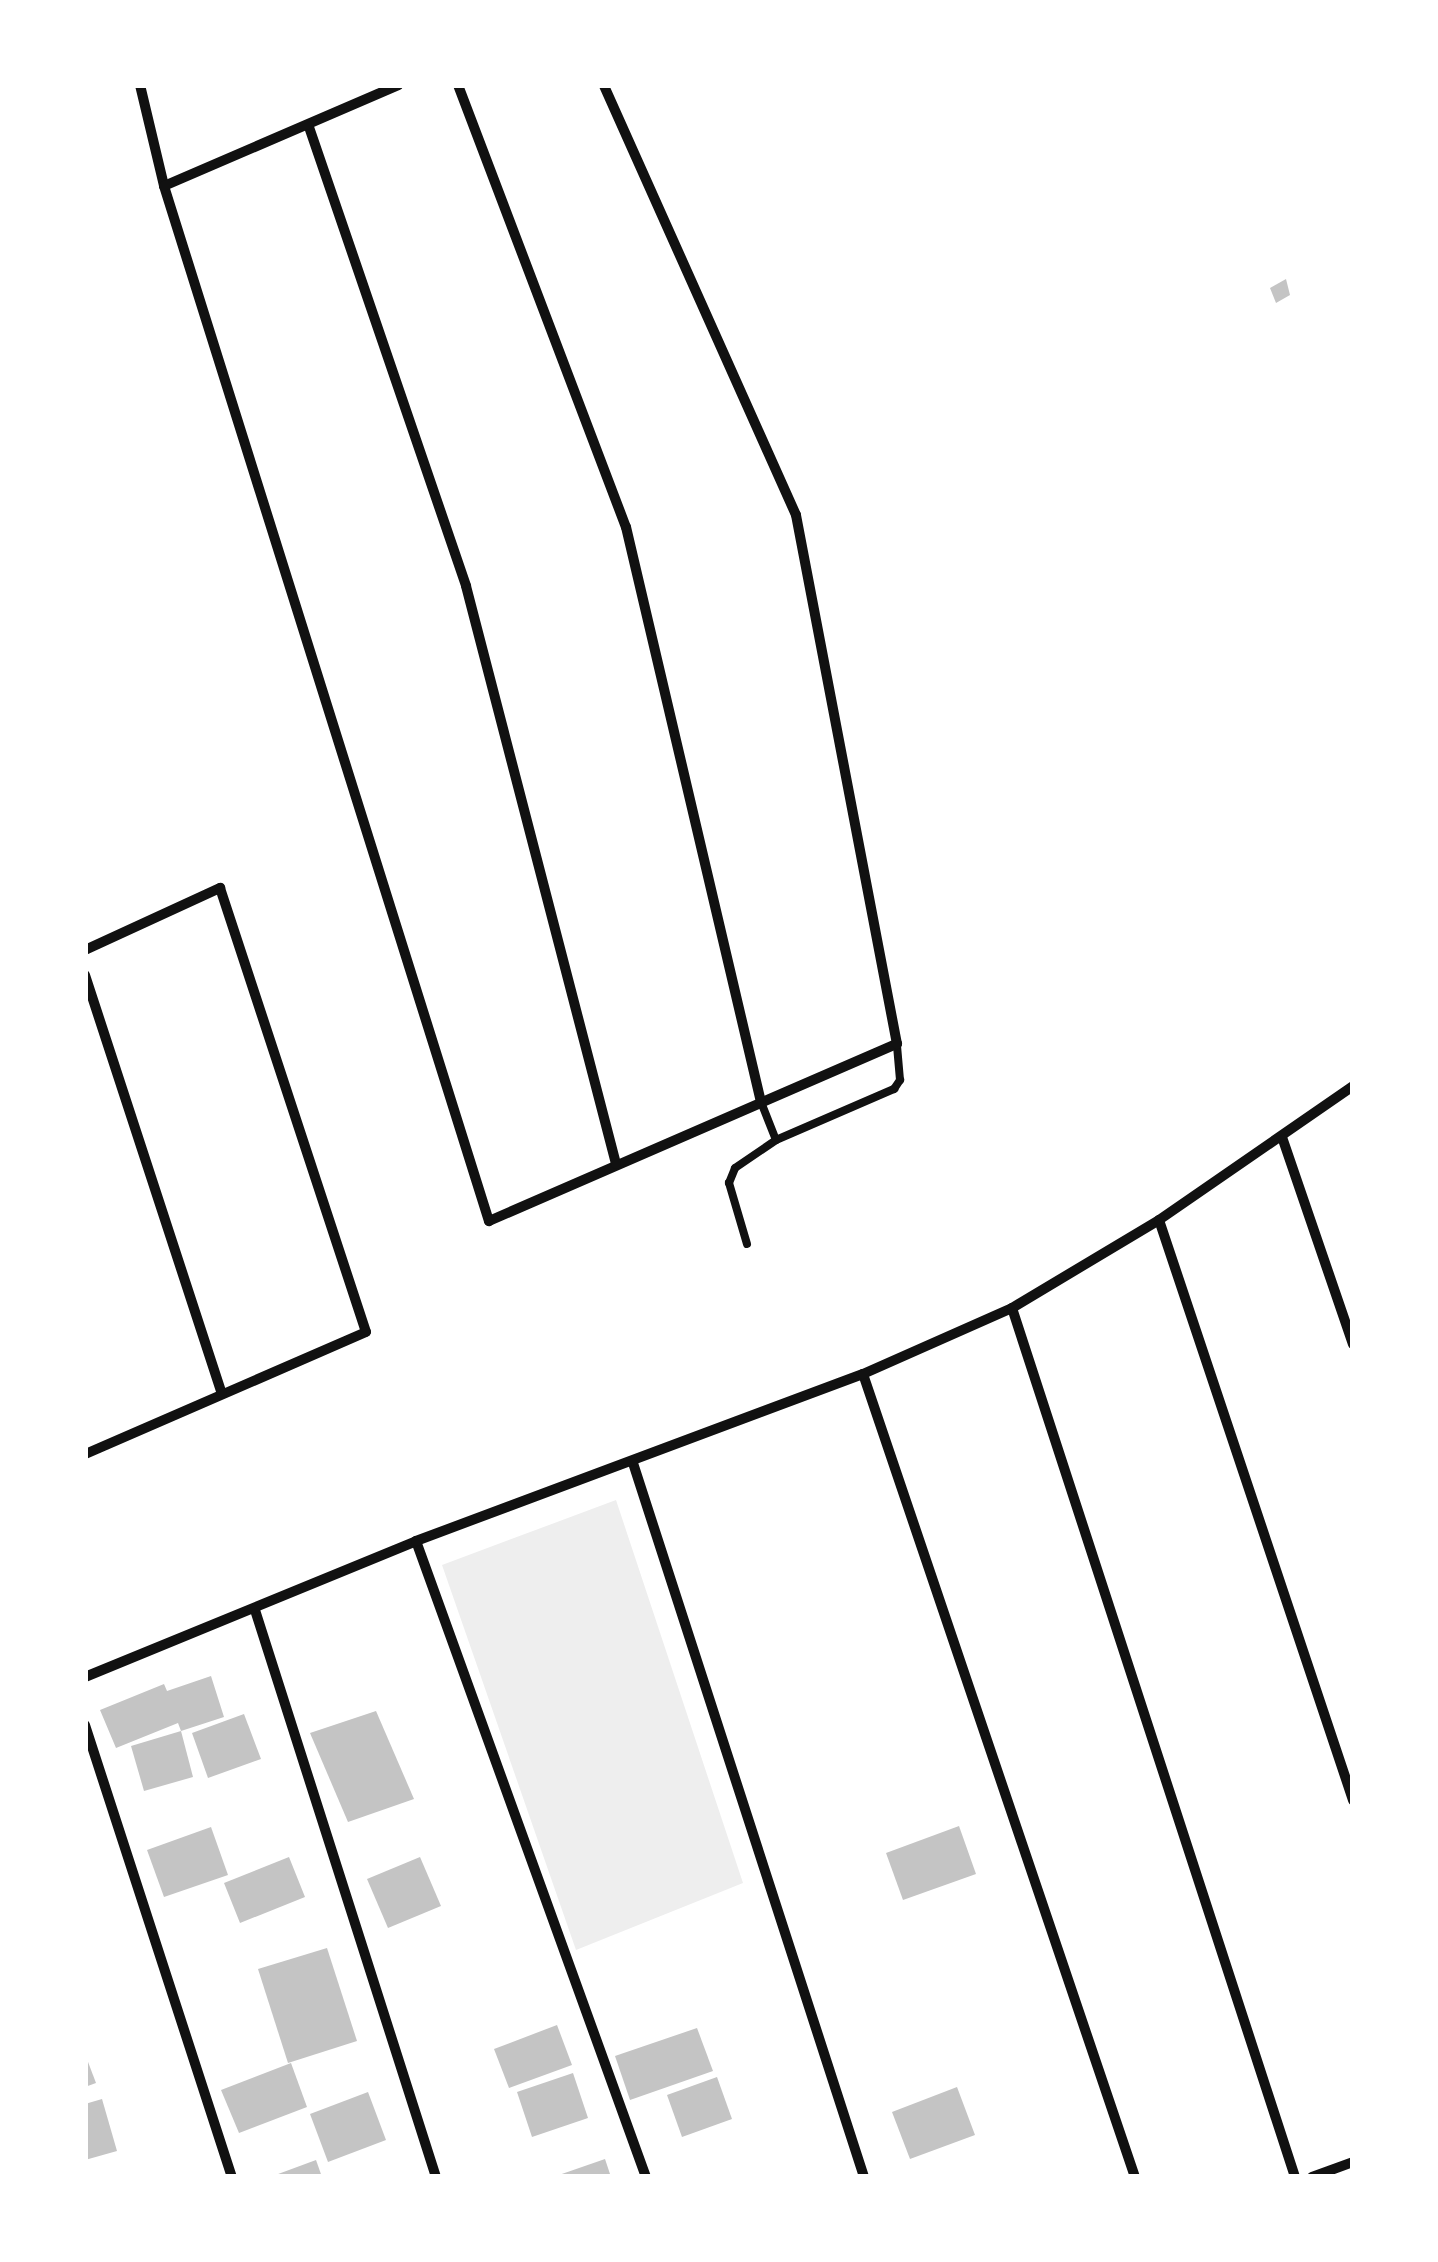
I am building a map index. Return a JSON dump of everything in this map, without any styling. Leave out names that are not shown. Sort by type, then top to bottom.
[{"type":"street","points":[[140,85],[164,186],[489,1220],[897,1044],[796,514],[604,85]]},
{"type":"street","points":[[164,186],[309,127],[398,85]]},
{"type":"street","points":[[458,85],[626,527],[761,1102]]},
{"type":"street","points":[[309,127],[466,586],[616,1164]]},
{"type":"street","points":[[85,950],[220,888],[366,1332],[85,1454]]},
{"type":"street","points":[[85,976],[222,1393]]},
{"type":"street","points":[[85,1677],[416,1541],[863,1374],[1012,1308],[1159,1220],[1353,1086]]},
{"type":"street","points":[[1282,1137],[1353,1344]]},
{"type":"street","points":[[1159,1220],[1353,1800]]},
{"type":"street","points":[[1012,1308],[1295,2177]]},
{"type":"street","points":[[863,1374],[1136,2177]]},
{"type":"street","points":[[633,1463],[864,2177]]},
{"type":"street","points":[[416,1541],[646,2177]]},
{"type":"street","points":[[255,1610],[436,2177]]},
{"type":"street","points":[[85,1724],[232,2177]]},
{"type":"street","points":[[1312,2177],[1353,2162]]},
{"type":"lane","points":[[747,1244],[729,1183],[735,1168],[776,1140],[894,1089],[900,1080],[897,1044]]},
{"type":"lane","points":[[761,1102],[776,1140]]},
{"type":"shaded area","points":[[616,1500],[743,1883],[576,1950],[442,1565]]},
{"type":"building","points":[[1286,279],[1290,295],[1276,303],[1270,288]]},
{"type":"building","points":[[211,1676],[224,1717],[181,1731],[178,1723],[116,1748],[100,1710],[164,1684],[167,1691]]},
{"type":"building","points":[[376,1711],[414,1799],[348,1822],[310,1733]]},
{"type":"building","points":[[244,1714],[261,1759],[208,1778],[192,1733]]},
{"type":"building","points":[[181,1731],[193,1777],[144,1791],[131,1746]]},
{"type":"building","points":[[959,1826],[976,1874],[903,1900],[886,1853]]},
{"type":"building","points":[[211,1827],[228,1875],[164,1897],[147,1850]]},
{"type":"building","points":[[289,1857],[305,1897],[240,1923],[224,1883]]},
{"type":"building","points":[[420,1857],[441,1906],[388,1928],[367,1879]]},
{"type":"building","points":[[327,1948],[357,2041],[288,2063],[258,1969]]},
{"type":"building","points":[[557,2025],[572,2065],[509,2088],[494,2049]]},
{"type":"building","points":[[697,2028],[713,2071],[630,2100],[615,2056]]},
{"type":"building","points":[[85,2054],[96,2083],[85,2087]]},
{"type":"building","points":[[291,2063],[307,2107],[239,2133],[221,2090]]},
{"type":"building","points":[[573,2073],[588,2118],[532,2137],[517,2092]]},
{"type":"building","points":[[717,2077],[732,2119],[682,2137],[667,2095]]},
{"type":"building","points":[[957,2087],[975,2135],[910,2159],[892,2112]]},
{"type":"building","points":[[368,2092],[386,2140],[328,2162],[310,2114]]},
{"type":"building","points":[[102,2099],[117,2151],[85,2160],[85,2104]]},
{"type":"building","points":[[605,2159],[611,2177],[556,2177],[556,2176]]},
{"type":"building","points":[[316,2160],[322,2177],[270,2177]]}]
